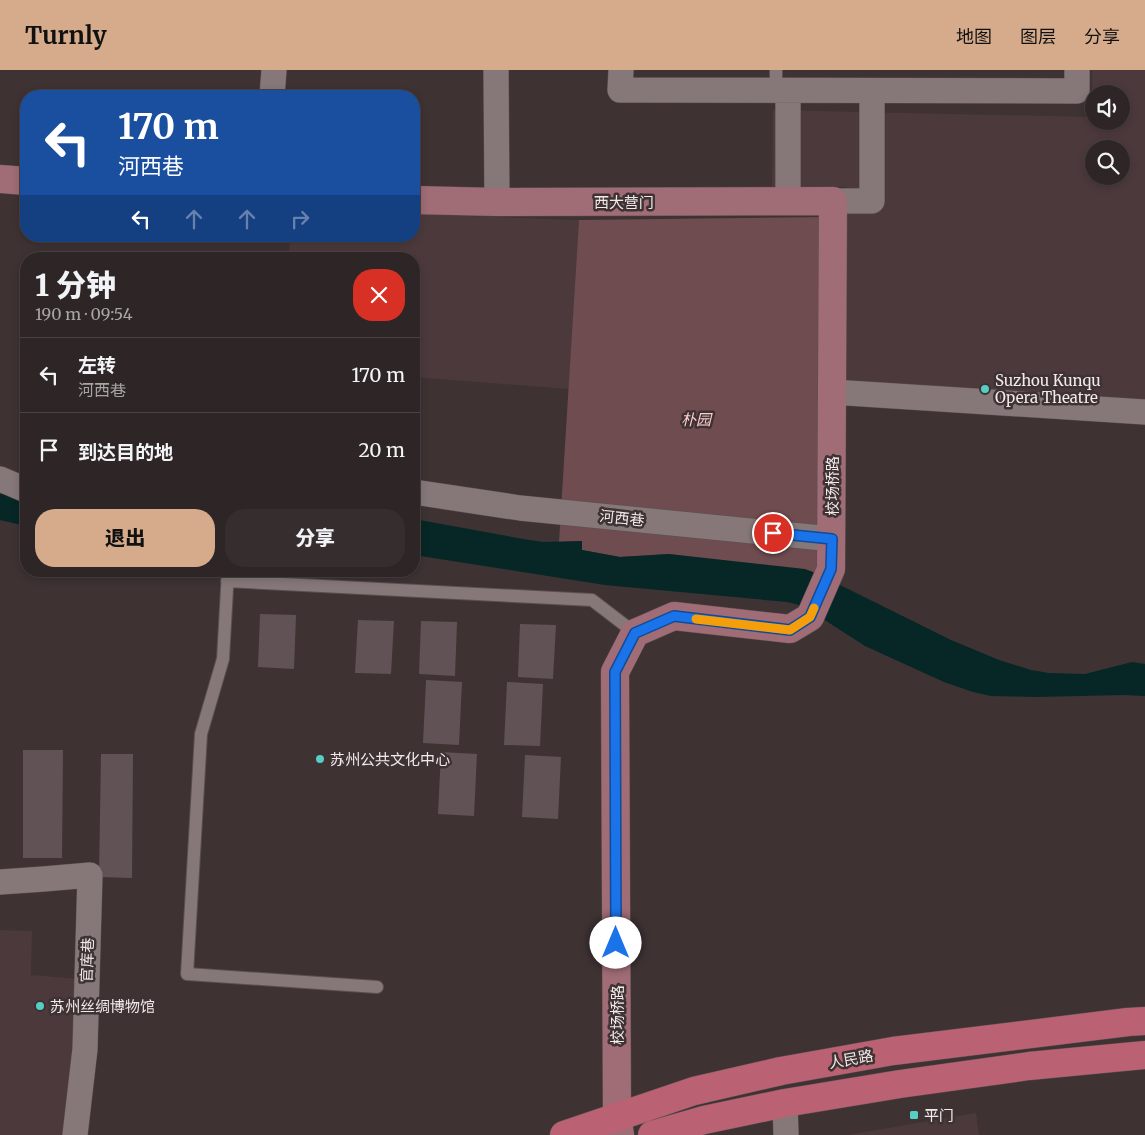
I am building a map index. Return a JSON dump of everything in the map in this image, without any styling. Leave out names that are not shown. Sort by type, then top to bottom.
[{"type":"main road","name":"人民路","points":[[564,1135],[618,1126],[694,1091],[781,1071],[875,1054],[1145,1021]]},
{"type":"main road","points":[[652,1135],[704,1120],[785,1103],[900,1084],[1038,1065],[1145,1055]]},
{"type":"street","points":[[272,90],[274,70]]},
{"type":"street","points":[[496,70],[497,202]]},
{"type":"street","points":[[620,70],[620,90],[780,84],[872,91],[1077,92],[1077,70]]},
{"type":"street","points":[[780,84],[788,201]]},
{"type":"street","points":[[833,201],[872,201],[872,91]]},
{"type":"street","points":[[0,179],[20,181]]},
{"type":"street","name":"西大营门","points":[[420,200],[497,202],[833,201]]},
{"type":"street","name":"校场桥路","points":[[618,1126],[615,672],[635,633],[674,616],[790,630],[810,617],[831,569],[833,201]]},
{"type":"street","points":[[832,392],[1145,412]]},
{"type":"street","points":[[0,478],[20,487]]},
{"type":"street","name":"河西巷","points":[[420,493],[520,508],[832,539]]},
{"type":"street","name":"官库巷","points":[[0,882],[90,875],[85,1049],[75,1135]]},
{"type":"street","points":[[785,1103],[786,1135]]},
{"type":"lane","points":[[228,577],[223,659],[201,734],[187,974],[377,987]]},
{"type":"lane","points":[[243,577],[592,600],[635,633]]},
{"type":"shaded area","points":[[1092,70],[1145,70],[1145,410],[846,400],[846,187],[772,186],[773,110],[1085,117],[1085,130],[1130,130],[1130,85],[1092,85]]},
{"type":"shaded area","points":[[420,214],[579,220],[569,389],[420,377],[420,252],[289,252],[290,242],[420,242]]},
{"type":"shaded area","name":"苏州丝绸博物馆","points":[[0,930],[32,931],[31,975],[80,979],[69,1135],[0,1135]]},
{"type":"shaded area","points":[[976,1113],[979,1135],[847,1135]]},
{"type":"green space","name":"朴园","points":[[826,217],[824,576],[669,554],[620,557],[582,550],[582,541],[559,542],[579,220]]},
{"type":"water","points":[[0,494],[20,496],[20,525],[0,520]]},
{"type":"water","points":[[420,520],[543,542],[582,541],[582,550],[620,557],[669,554],[805,569],[824,576],[951,640],[999,660],[1031,670],[1049,673],[1085,674],[1132,662],[1145,664],[1145,696],[991,696],[944,682],[865,646],[803,606],[787,602],[605,585],[420,556]]},
{"type":"building","points":[[260,614],[296,615],[294,669],[258,667]]},
{"type":"building","points":[[358,620],[394,621],[391,674],[355,673]]},
{"type":"building","points":[[421,621],[457,622],[455,676],[419,674]]},
{"type":"building","points":[[520,624],[556,625],[553,679],[518,677]]},
{"type":"building","points":[[426,680],[462,682],[459,745],[423,743]]},
{"type":"building","points":[[507,682],[543,684],[540,746],[504,745]]},
{"type":"building","points":[[23,750],[63,750],[62,858],[23,858]]},
{"type":"building","points":[[441,752],[477,754],[474,816],[438,814]]},
{"type":"building","points":[[101,754],[133,754],[132,878],[99,877]]},
{"type":"building","points":[[525,755],[561,757],[558,819],[522,817]]},
{"type":"slow traffic","points":[[696,619],[790,630],[810,617],[814,608]]},
{"type":"place","name":"Suzhou Kunqu Opera Theatre","points":[[985,389]]},
{"type":"place","name":"苏州公共文化中心","points":[[320,759]]},
{"type":"place","name":"苏州丝绸博物馆","points":[[40,1006]]},
{"type":"place","name":"平门","points":[[914,1115]]},
{"type":"route","points":[[616,943],[615,672],[635,633],[674,616],[790,630],[810,617],[831,569],[832,539],[773,533]]}]
